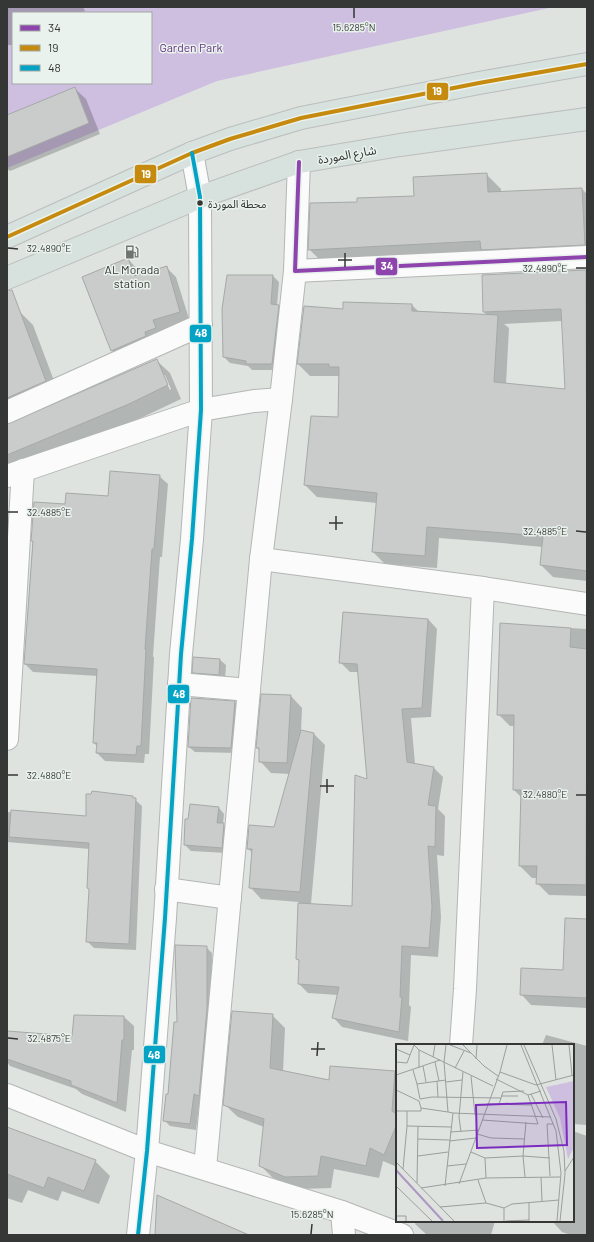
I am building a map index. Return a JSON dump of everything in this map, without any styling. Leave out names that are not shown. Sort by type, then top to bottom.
[{"type":"main road","points":[[7,237],[192,152],[301,118],[479,83],[587,64]]},
{"type":"main road","name":"شارع الموردة","points":[[7,278],[200,196],[299,162],[400,145],[587,119]]},
{"type":"street","points":[[138,1235],[147,1151],[179,684],[201,410],[200,196],[192,152]]},
{"type":"street","points":[[205,1168],[261,559],[295,272],[299,162]]},
{"type":"street","points":[[295,272],[329,268],[587,257]]},
{"type":"street","points":[[7,412],[200,324]]},
{"type":"street","points":[[7,739],[15,473],[201,410],[254,401],[281,399]]},
{"type":"street","points":[[261,559],[483,588],[587,604]]},
{"type":"street","points":[[461,1044],[483,588]]},
{"type":"street","points":[[179,684],[249,690]]},
{"type":"street","points":[[166,888],[230,898]]},
{"type":"street","points":[[7,1095],[147,1151],[400,1229]]},
{"type":"street","points":[[342,1212],[344,1235]]},
{"type":"green space","name":"Garden Park","points":[[7,7],[565,7],[549,8],[217,81],[7,168]]},
{"type":"building","points":[[75,87],[89,123],[7,157],[7,115]]},
{"type":"building","points":[[487,173],[488,192],[582,188],[585,245],[481,250],[480,241],[308,250],[310,203],[357,202],[357,198],[414,196],[413,177]]},
{"type":"building","points":[[128,258],[135,276],[167,266],[180,312],[153,320],[156,328],[145,332],[146,336],[111,351],[82,277]]},
{"type":"building","points":[[586,270],[587,571],[540,565],[543,536],[427,527],[425,556],[372,552],[377,493],[304,485],[311,416],[338,417],[339,367],[329,367],[329,364],[297,364],[304,306],[343,309],[343,302],[412,304],[412,311],[498,315],[494,382],[565,389],[561,309],[483,312],[482,275]]},
{"type":"building","points":[[227,275],[273,275],[271,304],[279,305],[272,364],[246,364],[246,361],[223,357],[222,309]]},
{"type":"building","points":[[7,290],[12,290],[46,381],[7,398]]},
{"type":"building","points":[[157,359],[168,385],[129,404],[7,455],[7,424]]},
{"type":"building","points":[[110,471],[160,475],[154,549],[152,549],[145,649],[141,746],[137,746],[136,755],[96,753],[97,743],[93,743],[97,669],[24,664],[33,541],[31,541],[34,502],[65,504],[66,493],[108,496]]},
{"type":"building","points":[[343,612],[428,619],[422,708],[402,709],[407,762],[434,767],[428,805],[436,806],[435,847],[428,846],[432,907],[429,948],[402,946],[400,997],[402,997],[399,1032],[332,1018],[339,987],[298,984],[299,960],[296,959],[298,903],[352,906],[355,775],[367,779],[357,664],[339,663]]},
{"type":"building","points":[[500,623],[571,628],[570,647],[587,649],[586,885],[536,884],[537,866],[519,866],[521,790],[513,790],[514,715],[497,715]]},
{"type":"building","points":[[193,657],[220,659],[219,675],[192,673]]},
{"type":"building","points":[[261,694],[291,695],[287,763],[259,762],[259,748],[256,748]]},
{"type":"building","points":[[191,698],[235,701],[231,748],[188,747]]},
{"type":"building","points":[[301,730],[314,733],[300,892],[249,888],[252,849],[247,849],[249,825],[274,827]]},
{"type":"building","points":[[92,791],[133,796],[133,798],[136,798],[129,944],[86,942],[89,889],[87,888],[89,843],[9,837],[11,810],[86,816],[86,794],[91,794]]},
{"type":"building","points":[[190,804],[219,807],[217,823],[224,823],[222,848],[184,845],[185,819],[188,819]]},
{"type":"building","points":[[565,918],[587,919],[587,998],[520,995],[521,968],[563,970]]},
{"type":"building","points":[[175,945],[207,946],[207,1009],[199,1096],[194,1094],[190,1124],[163,1121],[166,1094],[168,1094],[174,1022],[177,1022]]},
{"type":"building","points":[[232,1011],[273,1014],[270,1068],[329,1080],[330,1066],[395,1071],[392,1111],[396,1113],[396,1126],[384,1155],[370,1148],[366,1166],[321,1156],[318,1176],[285,1177],[259,1166],[264,1119],[223,1105]]},
{"type":"building","points":[[74,1015],[124,1016],[124,1040],[122,1040],[117,1103],[71,1085],[71,1081],[7,1059],[7,1031],[72,1036]]},
{"type":"building","points":[[7,1127],[96,1160],[84,1191],[48,1177],[44,1188],[7,1174]]},
{"type":"building","points":[[157,1195],[249,1235],[155,1235]]},
{"type":"transit line","name":"19","points":[[7,237],[192,153],[230,139],[301,118],[479,83],[587,64]]},
{"type":"transit line","name":"48","points":[[138,1235],[147,1151],[165,918],[181,654],[192,539],[201,410],[200,197],[192,153]]},
{"type":"transit line","name":"34","points":[[299,162],[295,271],[587,257]]},
{"type":"place","name":"محطة الموردة","points":[[200,203]]},
{"type":"place","name":"AL Morada station","points":[[132,252]]}]
